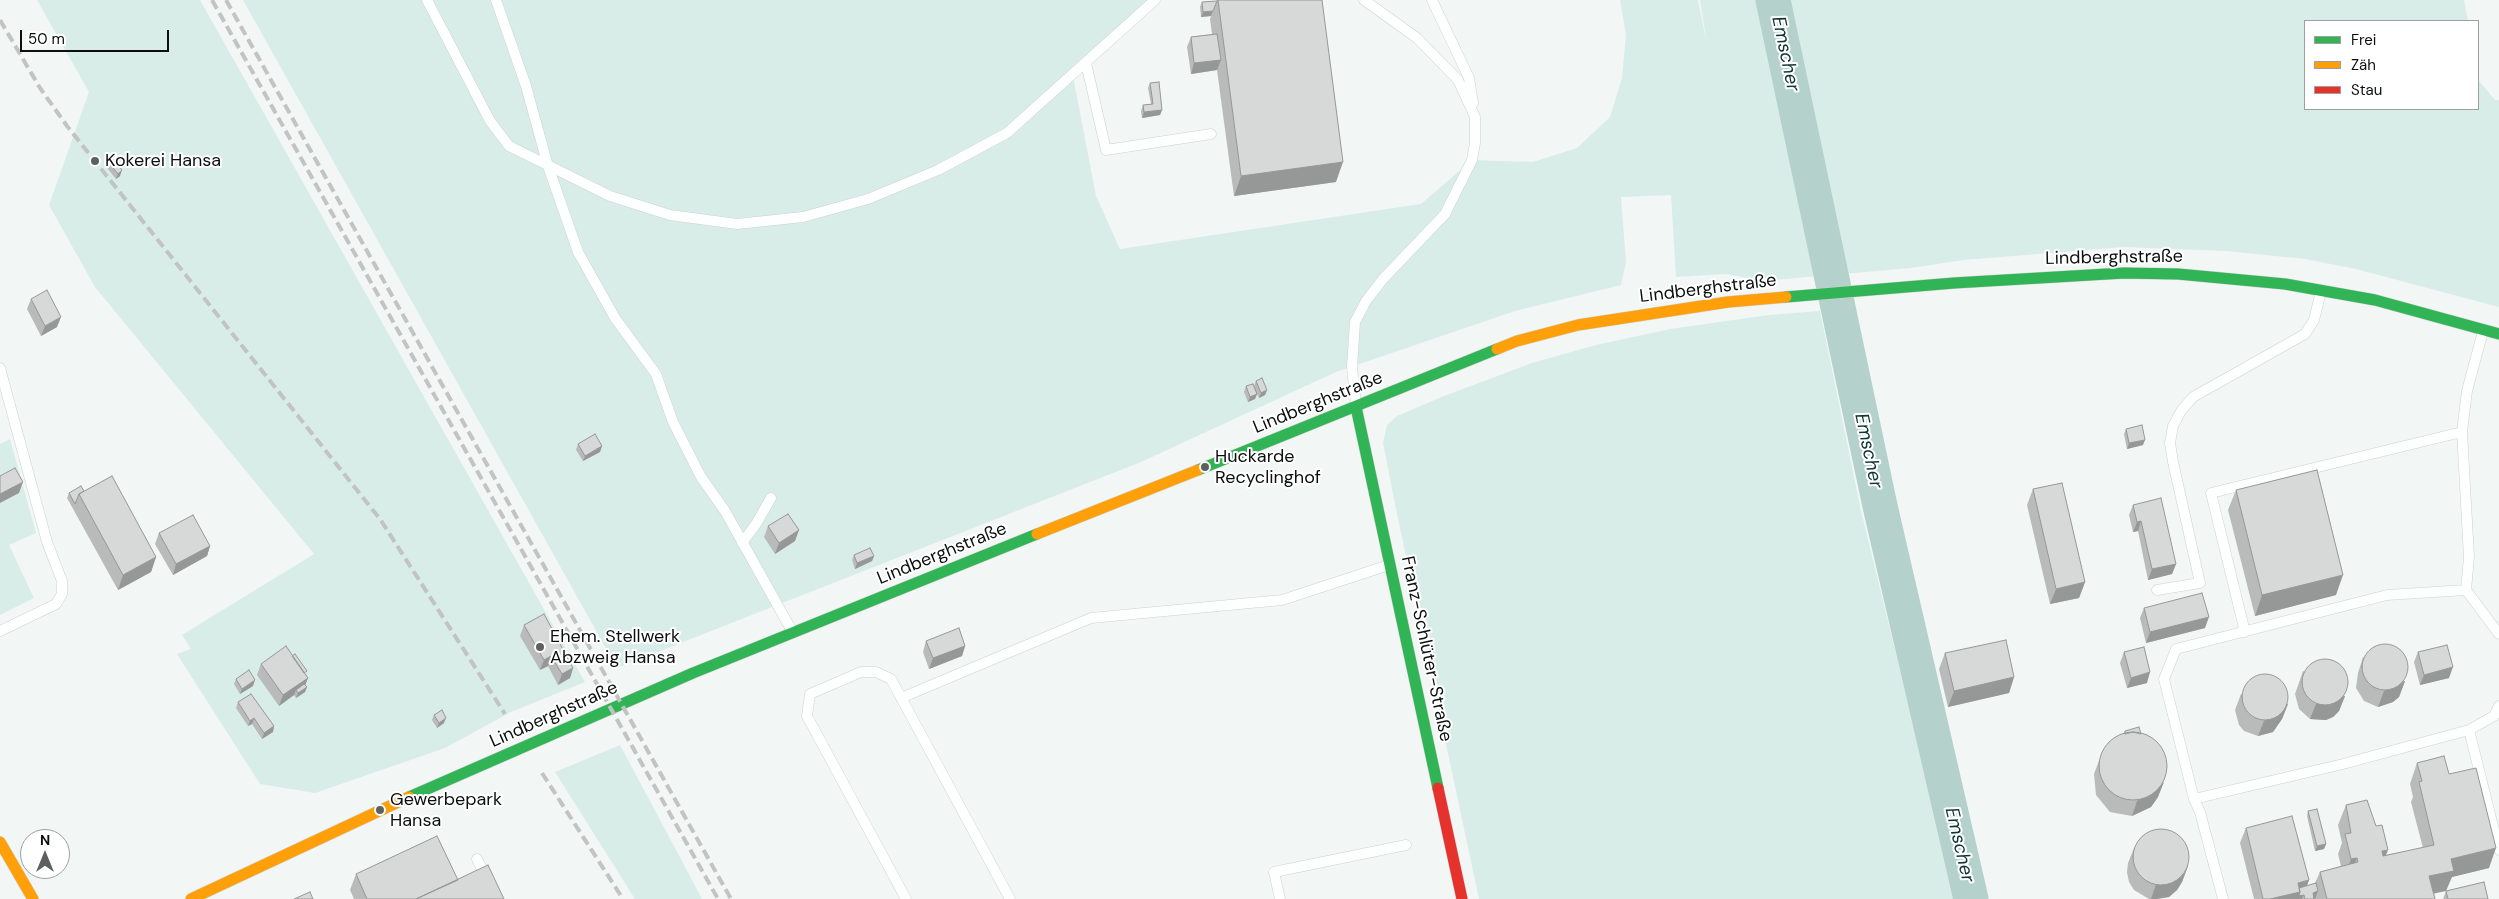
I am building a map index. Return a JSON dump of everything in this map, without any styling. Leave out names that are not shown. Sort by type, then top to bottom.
[{"type":"main road","name":"Lindberghstraße","points":[[191,899],[380,810],[693,673],[1517,341],[1578,325],[1719,303],[1765,298],[1913,286],[2124,273],[2227,277],[2321,290],[2376,300],[2499,334]]},
{"type":"main road","name":"Franz-Schlüter-Straße","points":[[1356,407],[1462,899]]},
{"type":"main road","points":[[0,842],[33,899]]},
{"type":"lane","points":[[427,0],[500,135],[509,146],[610,196],[670,215],[737,224],[803,217],[877,195],[938,170],[1007,134],[1154,0]]},
{"type":"lane","points":[[496,0],[526,86],[548,166],[578,252],[615,318],[656,374],[673,422],[701,477],[725,511],[794,633]]},
{"type":"lane","points":[[1364,0],[1417,38],[1458,80],[1475,117]]},
{"type":"lane","points":[[1356,407],[1352,367],[1355,322],[1383,279],[1445,214],[1472,160],[1476,143],[1475,117],[1469,78],[1432,0]]},
{"type":"lane","points":[[1086,64],[1106,150],[1211,134]]},
{"type":"lane","points":[[2156,590],[2200,582],[2170,443],[2173,426],[2181,411],[2193,397],[2304,334],[2314,320],[2321,290]]},
{"type":"lane","points":[[2483,330],[2467,392],[2462,432],[2469,558],[2466,590],[2499,634]]},
{"type":"lane","points":[[0,368],[4,394],[47,542],[62,581],[62,594],[56,604],[0,631]]},
{"type":"lane","points":[[2245,632],[2211,493],[2462,432]]},
{"type":"lane","points":[[742,543],[771,498]]},
{"type":"lane","points":[[901,698],[1091,618],[1282,600],[1390,565]]},
{"type":"lane","points":[[2223,899],[2200,812],[2194,799],[2164,679],[2176,648],[2387,595],[2466,590]]},
{"type":"lane","points":[[906,899],[807,716],[810,694],[861,672],[876,672],[891,679],[1010,899]]},
{"type":"lane","points":[[2194,799],[2343,764],[2468,730],[2494,716],[2499,706]]},
{"type":"lane","points":[[2468,730],[2499,850]]},
{"type":"lane","points":[[1280,899],[1274,872],[1406,845]]},
{"type":"lane","points":[[477,859],[497,899]]},
{"type":"shaded area","points":[[37,0],[200,0],[585,682],[511,712],[445,748],[315,793],[260,784],[177,654],[191,649],[182,635],[314,554],[95,287],[49,205],[89,92]]},
{"type":"shaded area","points":[[243,0],[1155,0],[1073,76],[1096,196],[1120,249],[1421,204],[1472,160],[1533,162],[1577,148],[1610,117],[1622,78],[1626,35],[1620,0],[1698,0],[1707,44],[1700,0],[2464,0],[2468,20],[2304,20],[2304,110],[2479,110],[2479,81],[2495,100],[2499,100],[2499,307],[2356,269],[2305,259],[2225,251],[2124,247],[1964,260],[1911,268],[1762,281],[1727,274],[1676,277],[1671,195],[1621,197],[1626,262],[1621,285],[1515,311],[1336,372],[1141,462],[617,668]]},
{"type":"shaded area","points":[[1820,311],[1861,511],[1956,899],[1479,899],[1383,443],[1387,425],[1397,416],[1439,398],[1532,363],[1596,345],[1670,329],[1769,315]]},
{"type":"shaded area","points":[[10,439],[36,533],[9,545],[34,598],[0,615],[0,444]]},
{"type":"shaded area","points":[[620,745],[702,899],[635,899],[555,772]]},
{"type":"building","points":[[1218,0],[1322,0],[1343,162],[1241,176]]},
{"type":"building","points":[[1217,1],[1213,11],[1203,12],[1202,2]]},
{"type":"building","points":[[1217,34],[1221,60],[1194,63],[1191,37]]},
{"type":"building","points":[[1159,82],[1162,110],[1144,112],[1143,105],[1153,104],[1150,83]]},
{"type":"building","points":[[114,160],[122,170],[118,174],[110,164]]},
{"type":"building","points":[[47,290],[61,317],[45,326],[31,299]]},
{"type":"building","points":[[1262,378],[1267,390],[1261,393],[1256,381]]},
{"type":"building","points":[[1253,384],[1257,394],[1250,397],[1246,386]]},
{"type":"building","points":[[2142,425],[2145,440],[2129,443],[2126,429]]},
{"type":"building","points":[[595,434],[602,446],[585,456],[578,444]]},
{"type":"building","points":[[15,468],[23,482],[0,494],[0,476]]},
{"type":"building","points":[[2317,470],[2343,575],[2262,595],[2236,490]]},
{"type":"building","points":[[112,476],[156,557],[123,575],[79,494]]},
{"type":"building","points":[[2062,483],[2085,582],[2056,589],[2033,489]]},
{"type":"building","points":[[81,486],[84,491],[79,494],[75,504],[69,493]]},
{"type":"building","points":[[2161,498],[2176,564],[2152,569],[2141,521],[2137,522],[2133,505]]},
{"type":"building","points":[[788,514],[799,530],[779,543],[768,526]]},
{"type":"building","points":[[193,515],[210,546],[176,564],[159,533]]},
{"type":"building","points":[[870,548],[874,556],[857,563],[854,555]]},
{"type":"building","points":[[2202,593],[2209,617],[2150,632],[2144,608]]},
{"type":"building","points":[[544,614],[573,668],[562,674],[551,656],[544,660],[524,625]]},
{"type":"building","points":[[959,628],[965,646],[933,658],[926,641]]},
{"type":"building","points":[[2006,640],[2014,677],[1954,691],[1945,653]]},
{"type":"building","points":[[2390,644],[2402,650],[2407,658],[2407,676],[2402,684],[2394,689],[2380,690],[2368,684],[2363,676],[2362,662],[2368,650],[2376,645]]},
{"type":"building","points":[[2447,645],[2453,667],[2424,675],[2418,652]]},
{"type":"building","points":[[286,646],[308,678],[283,695],[261,664]]},
{"type":"building","points":[[2144,647],[2150,672],[2131,678],[2124,652]]},
{"type":"building","points":[[295,654],[307,671],[304,673],[292,656]]},
{"type":"building","points":[[2330,659],[2342,665],[2347,673],[2347,691],[2342,699],[2334,704],[2320,705],[2308,699],[2303,691],[2302,677],[2308,665],[2316,660]]},
{"type":"building","points":[[249,670],[255,680],[242,689],[236,679]]},
{"type":"building","points":[[2270,674],[2282,680],[2287,688],[2287,706],[2282,714],[2274,719],[2260,720],[2248,714],[2243,706],[2242,692],[2248,680],[2256,675]]},
{"type":"building","points":[[304,684],[307,687],[298,693],[296,690]]},
{"type":"building","points":[[251,694],[274,726],[264,733],[254,718],[250,721],[238,702]]},
{"type":"building","points":[[442,710],[446,718],[439,723],[434,715]]},
{"type":"building","points":[[2139,727],[2141,734],[2133,732],[2125,734],[2125,731]]},
{"type":"building","points":[[2133,732],[2146,735],[2157,742],[2164,753],[2167,766],[2164,779],[2157,790],[2146,797],[2133,800],[2120,797],[2109,790],[2102,779],[2099,766],[2102,753],[2109,742],[2120,735]]},
{"type":"building","points":[[2444,756],[2449,774],[2476,768],[2496,848],[2451,859],[2454,871],[2429,876],[2435,899],[2327,899],[2320,872],[2358,862],[2357,858],[2351,859],[2345,834],[2351,833],[2346,805],[2367,800],[2376,826],[2382,825],[2388,850],[2382,851],[2383,856],[2434,845],[2419,782],[2422,781],[2417,763]]},
{"type":"building","points":[[2317,809],[2326,844],[2317,846],[2308,811]]},
{"type":"building","points":[[2292,816],[2309,880],[2298,883],[2300,892],[2263,899],[2246,828]]},
{"type":"building","points":[[2161,829],[2172,831],[2181,837],[2187,846],[2189,857],[2187,868],[2181,877],[2172,883],[2161,885],[2150,883],[2141,877],[2135,868],[2133,857],[2135,846],[2141,837],[2150,831]]},
{"type":"building","points":[[437,836],[458,880],[416,899],[367,899],[356,874]]},
{"type":"building","points":[[488,865],[504,899],[416,899]]},
{"type":"building","points":[[2484,882],[2488,899],[2448,899],[2446,891]]},
{"type":"building","points":[[2316,883],[2318,891],[2313,893],[2314,899],[2305,899],[2304,895],[2299,896],[2299,888]]},
{"type":"building","points":[[310,892],[313,899],[294,899]]},
{"type":"waterway","name":"Emscher","points":[[1773,0],[1880,506],[1971,899]]},
{"type":"railway","points":[[212,0],[718,899]]},
{"type":"railway","points":[[226,0],[731,899]]},
{"type":"railway","points":[[0,20],[40,88],[67,126],[380,519],[505,714]]},
{"type":"railway","points":[[542,773],[623,899]]},
{"type":"traffic: fast","points":[[1786,297],[1954,283],[2124,273],[2178,274],[2285,284],[2375,300],[2499,334]]},
{"type":"traffic: fast","points":[[1198,470],[1497,349]]},
{"type":"traffic: fast","points":[[1356,407],[1438,788]]},
{"type":"traffic: fast","points":[[409,797],[693,673],[1037,534]]},
{"type":"traffic: slow","points":[[1497,349],[1517,341],[1578,325],[1728,302],[1786,297]]},
{"type":"traffic: slow","points":[[1037,534],[1198,470]]},
{"type":"traffic: slow","points":[[191,899],[409,797]]},
{"type":"traffic: slow","points":[[0,842],[33,899]]},
{"type":"traffic: jam","points":[[1438,788],[1462,899]]},
{"type":"place","name":"Kokerei Hansa","points":[[95,161]]},
{"type":"place","name":"Huckarde Recyclinghof","points":[[1205,467]]},
{"type":"place","name":"Ehem. Stellwerk Abzweig Hansa","points":[[540,647]]},
{"type":"place","name":"Gewerbepark Hansa","points":[[380,810]]}]
